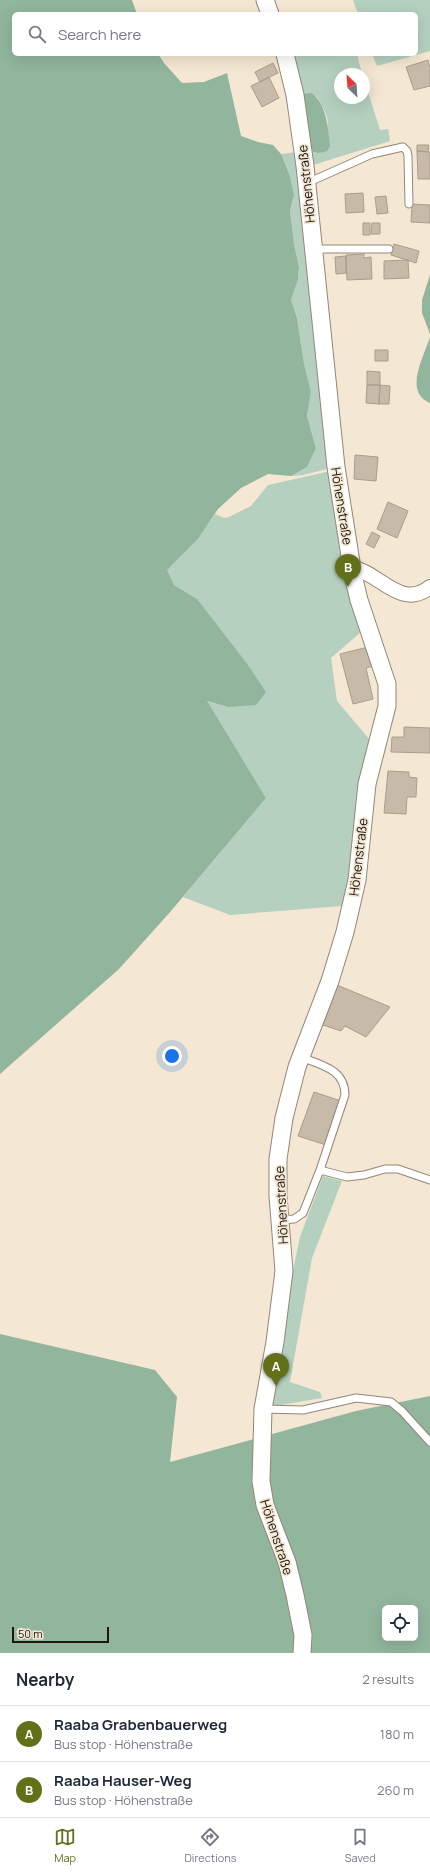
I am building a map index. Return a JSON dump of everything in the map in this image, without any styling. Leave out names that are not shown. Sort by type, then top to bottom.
[{"type":"street","points":[[265,0],[269,12]]},
{"type":"street","name":"Höhenstraße","points":[[285,56],[295,95],[307,183],[336,467],[352,568],[359,600],[387,684],[387,706],[367,784],[357,880],[345,932],[330,981],[295,1074],[280,1142],[277,1175],[283,1279],[275,1342],[263,1409],[261,1450],[263,1493],[265,1505],[287,1562],[303,1635],[302,1653]]},
{"type":"street","points":[[352,568],[362,570],[382,584],[405,593],[414,594],[430,587]]},
{"type":"lane","points":[[307,183],[372,154],[402,147],[407,151],[408,156],[409,204]]},
{"type":"lane","points":[[314,249],[389,249]]},
{"type":"lane","points":[[280,1220],[294,1219],[303,1213],[320,1170],[345,1095],[345,1085],[337,1073],[301,1057]]},
{"type":"lane","points":[[320,1170],[347,1177],[364,1175],[391,1168],[430,1180]]},
{"type":"lane","points":[[263,1409],[303,1410],[356,1398],[391,1402],[402,1411],[430,1442]]},
{"type":"green space","points":[[0,0],[132,0],[136,12],[12,12],[12,56],[159,56],[182,83],[204,82],[227,73],[241,136],[273,145],[281,154],[290,176],[294,195],[290,210],[294,244],[299,267],[298,280],[291,299],[297,318],[304,364],[311,392],[307,416],[316,448],[307,467],[291,476],[268,474],[241,488],[218,509],[198,539],[167,570],[174,585],[197,599],[248,665],[266,692],[256,705],[228,707],[207,701],[266,798],[171,911],[119,969],[0,1074]]},
{"type":"green space","points":[[353,0],[430,0],[430,51],[418,54],[418,12],[357,12]]},
{"type":"green space","points":[[290,56],[358,56],[360,68],[334,68],[334,104],[370,104],[370,98],[380,130],[388,129],[390,141],[310,166],[307,148],[329,140],[328,120],[317,97],[300,94]]},
{"type":"green space","points":[[373,56],[412,56],[377,66]]},
{"type":"green space","points":[[312,93],[317,98],[324,110],[330,146],[327,151],[319,153],[307,148],[300,94]]},
{"type":"green space","points":[[297,152],[331,468],[303,475],[291,476],[307,467],[316,447],[307,416],[311,392],[304,364],[297,318],[291,298],[298,280],[299,267],[294,244],[290,210],[294,195],[290,176],[281,154]]},
{"type":"green space","points":[[430,275],[430,334],[422,313],[422,300]]},
{"type":"green space","points":[[430,337],[430,403],[422,398],[418,391],[417,383],[420,364]]},
{"type":"green space","points":[[331,471],[361,632],[331,658],[337,701],[370,740],[350,881],[342,906],[230,915],[183,897],[266,798],[206,701],[228,707],[197,599],[174,585],[166,570],[198,539],[215,514],[224,518],[229,517],[251,506],[268,485]]},
{"type":"green space","points":[[323,1176],[342,1181],[312,1258],[290,1382],[320,1392],[322,1398],[275,1406],[271,1402],[289,1271],[293,1270],[300,1237]]},
{"type":"green space","points":[[0,1334],[155,1370],[177,1397],[170,1462],[356,1411],[430,1396],[430,1653],[0,1653]]},
{"type":"building","points":[[428,60],[430,68],[430,86],[414,90],[406,67]]},
{"type":"building","points":[[273,63],[278,73],[260,82],[255,72]]},
{"type":"building","points":[[269,77],[279,98],[262,107],[251,86]]},
{"type":"building","points":[[417,145],[429,145],[428,152],[417,151]]},
{"type":"building","points":[[417,151],[430,152],[430,179],[418,179]]},
{"type":"building","points":[[363,193],[364,212],[346,213],[345,194]]},
{"type":"building","points":[[386,196],[388,213],[377,214],[375,197]]},
{"type":"building","points":[[412,204],[430,205],[430,223],[411,222]]},
{"type":"building","points":[[363,223],[370,223],[370,235],[363,235]]},
{"type":"building","points":[[372,223],[380,223],[380,234],[371,234]]},
{"type":"building","points":[[394,244],[419,251],[416,263],[391,255]]},
{"type":"building","points":[[364,254],[364,258],[371,257],[372,279],[347,280],[346,255]]},
{"type":"building","points":[[346,256],[346,273],[336,274],[335,257]]},
{"type":"building","points":[[408,260],[409,278],[384,279],[384,261]]},
{"type":"building","points":[[375,350],[388,350],[388,361],[375,361]]},
{"type":"building","points":[[367,371],[380,372],[380,385],[367,385]]},
{"type":"building","points":[[367,385],[380,385],[379,404],[366,403]]},
{"type":"building","points":[[380,385],[390,386],[389,404],[379,404]]},
{"type":"building","points":[[355,455],[378,457],[376,481],[354,479]]},
{"type":"building","points":[[388,502],[408,511],[397,538],[377,529]]},
{"type":"building","points":[[372,532],[380,536],[374,548],[366,544]]},
{"type":"building","points":[[368,647],[373,666],[366,668],[373,699],[353,704],[340,654]]},
{"type":"building","points":[[404,727],[430,728],[430,753],[391,752],[392,737],[404,737]]},
{"type":"building","points":[[388,771],[409,772],[409,777],[417,778],[416,797],[407,797],[406,814],[384,813]]},
{"type":"building","points":[[337,985],[390,1007],[366,1037],[345,1026],[341,1031],[323,1025]]},
{"type":"building","points":[[314,1092],[341,1101],[326,1145],[298,1136]]},
{"type":"place","name":"Raaba Hauser-Weg","points":[[348,587]]},
{"type":"place","name":"Raaba Grabenbauerweg","points":[[276,1386]]}]
